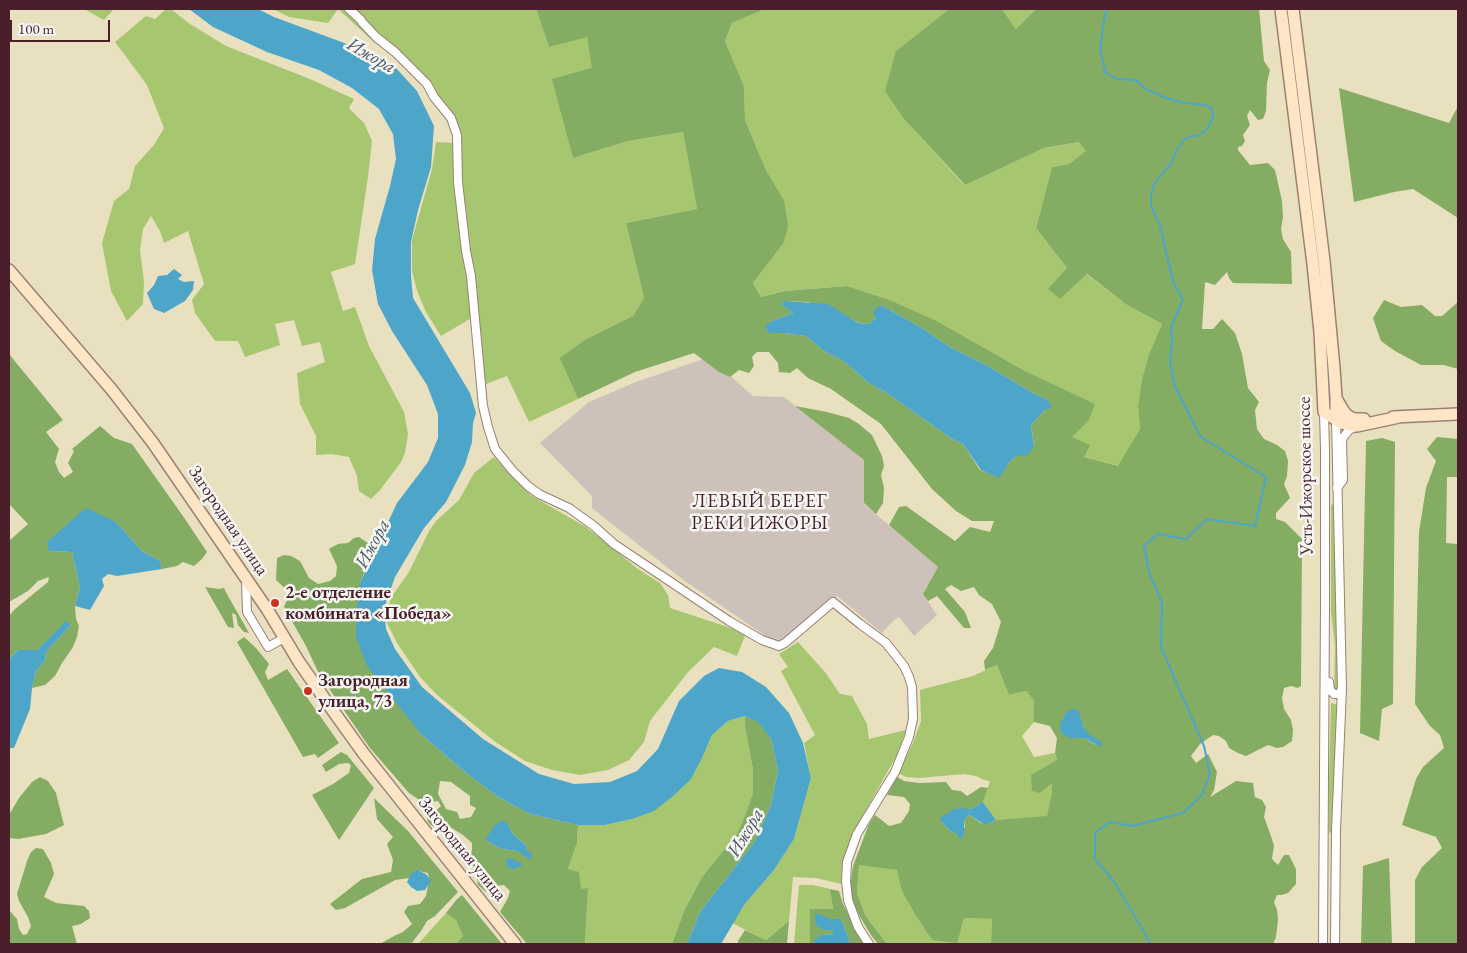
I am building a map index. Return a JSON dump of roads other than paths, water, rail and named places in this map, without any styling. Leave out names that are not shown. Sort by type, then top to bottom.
[{"type":"street","points":[[348,9],[427,84],[453,123],[457,135],[458,182],[466,251],[471,276],[483,406],[492,440],[508,465],[528,486],[569,508],[594,526],[614,544],[729,621],[762,640],[779,646],[785,644],[834,602],[886,643],[904,666],[912,687],[913,719],[909,737],[895,772],[857,834],[847,862],[848,900],[858,927],[869,944]]},
{"type":"street","name":"Усть-Ижорское шоссе","points":[[1281,9],[1313,264],[1320,332],[1324,412],[1323,944]]},
{"type":"street","name":"Усть-Ижорское шоссе","points":[[1293,9],[1324,261],[1336,398],[1337,488],[1342,611],[1342,689],[1336,830],[1335,944]]},
{"type":"street","name":"Загородная улица","points":[[9,270],[112,390],[140,426],[267,609],[316,688],[364,754],[515,944]]},
{"type":"street","points":[[1336,398],[1344,412],[1354,418],[1458,414]]},
{"type":"street","points":[[1324,412],[1341,423],[1358,426],[1399,417]]},
{"type":"street","name":"Усть-Ижорское шоссе","points":[[1337,488],[1342,480],[1342,439],[1349,430],[1358,426]]},
{"type":"street","points":[[246,579],[247,612],[268,647],[284,638]]},
{"type":"street","points":[[1325,661],[1332,693],[1339,694],[1342,689]]},
{"type":"water","name":"Ижора","points":[[189,9],[258,9],[274,17],[374,54],[395,67],[417,91],[434,126],[431,167],[411,242],[413,298],[470,393],[476,413],[473,423],[472,442],[465,465],[446,502],[424,528],[395,577],[384,608],[386,629],[395,649],[422,687],[483,739],[539,774],[574,784],[610,782],[637,771],[658,749],[679,701],[704,676],[719,668],[742,672],[766,687],[789,713],[803,743],[811,778],[794,839],[774,870],[744,905],[721,944],[687,944],[700,912],[754,843],[770,808],[778,771],[771,739],[758,722],[745,716],[728,721],[712,735],[691,779],[654,811],[632,819],[605,825],[578,825],[530,814],[500,798],[466,773],[421,734],[367,666],[356,637],[356,616],[360,583],[397,503],[428,462],[438,438],[438,414],[427,385],[392,331],[378,304],[372,270],[375,239],[396,159],[393,134],[379,109],[352,88],[319,70],[267,52],[213,27]]},
{"type":"water","points":[[174,269],[182,275],[178,279],[184,282],[194,281],[193,290],[185,301],[164,313],[154,309],[147,293],[154,285],[158,276],[167,275]]},
{"type":"water","points":[[785,301],[828,304],[858,323],[869,324],[876,318],[873,311],[881,305],[922,328],[950,347],[1048,400],[1052,407],[1045,410],[1031,425],[1034,446],[1028,455],[1017,456],[1011,460],[999,478],[981,470],[963,444],[952,439],[887,393],[869,383],[845,362],[824,351],[806,336],[769,333],[765,326],[772,321],[793,313],[781,304]]},
{"type":"water","points":[[86,508],[116,522],[142,551],[160,561],[162,569],[117,576],[108,574],[102,579],[104,586],[90,610],[75,606],[80,587],[72,552],[49,551],[47,542]]},
{"type":"water","points":[[66,621],[71,625],[46,652],[45,661],[36,671],[30,709],[14,748],[9,748],[9,659],[18,650],[37,650]]},
{"type":"water","points":[[1078,710],[1084,728],[1090,735],[1102,742],[1101,747],[1084,738],[1065,736],[1060,731],[1060,724],[1067,711]]},
{"type":"water","points":[[983,802],[996,820],[984,824],[969,815],[964,820],[964,834],[961,840],[957,834],[950,831],[941,821],[941,817],[953,809],[966,808],[969,810]]},
{"type":"water","points":[[503,820],[513,834],[527,846],[526,849],[533,855],[529,860],[517,851],[502,849],[485,840],[495,825]]},
{"type":"water","points":[[510,858],[521,863],[522,866],[513,869],[507,867],[506,860]]},
{"type":"water","points":[[417,870],[426,874],[431,881],[425,890],[417,891],[407,882],[411,874]]},
{"type":"water","points":[[818,913],[829,919],[841,919],[850,942],[848,944],[814,943],[815,939],[822,935],[833,934],[833,930],[824,930],[816,925],[815,916]]},
{"type":"waterway","points":[[1108,9],[1105,14],[1100,50],[1106,73],[1116,79],[1136,80],[1146,89],[1166,98],[1185,103],[1206,105],[1212,109],[1213,117],[1209,126],[1197,136],[1190,136],[1184,140],[1176,151],[1171,164],[1154,184],[1151,196],[1151,206],[1160,225],[1173,282],[1183,299],[1171,328],[1170,364],[1175,387],[1201,437],[1266,477],[1255,526],[1207,519],[1186,539],[1158,534],[1144,546],[1149,572],[1162,603],[1161,647],[1204,746],[1210,774],[1202,795],[1183,813],[1132,826],[1109,822],[1095,833],[1095,859],[1115,883],[1151,944]]},
{"type":"place","name":"2-е отделение комбината «Победа»","points":[[275,603]]},
{"type":"place","name":"Загородная улица, 73","points":[[308,691]]},
{"type":"district","name":"ЛЕВЫЙ БЕРЕГ РЕКИ ИЖОРЫ","points":[[760,513]]}]
